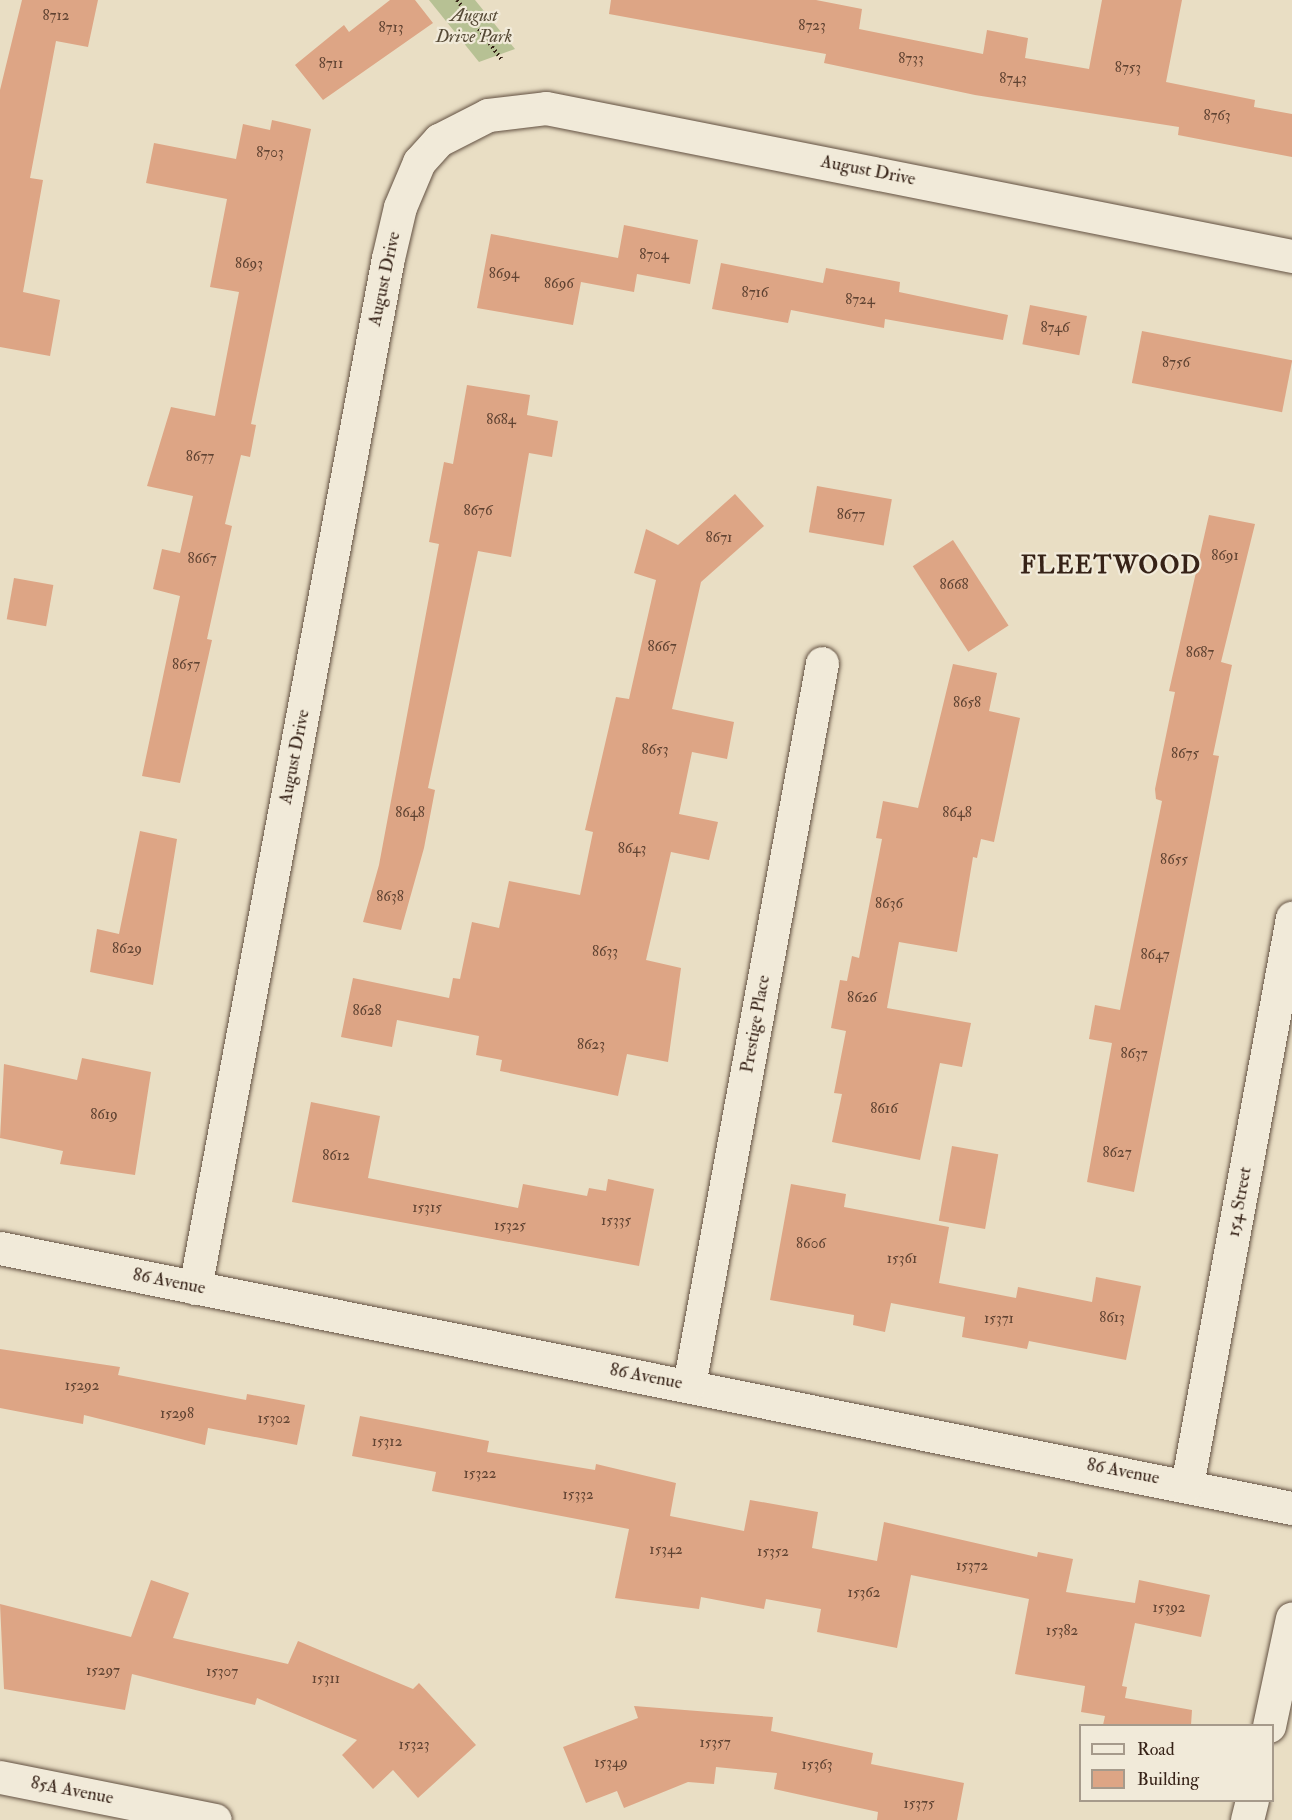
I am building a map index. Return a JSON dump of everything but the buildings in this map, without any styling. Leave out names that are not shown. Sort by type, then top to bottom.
[{"type":"street","name":"August Drive","points":[[195,1288],[388,258],[419,162],[439,140],[488,115],[546,108],[1292,256]]},
{"type":"street","name":"Prestige Place","points":[[689,1385],[822,663]]},
{"type":"street","name":"154 Street","points":[[1187,1485],[1292,918]]},
{"type":"street","name":"86 Avenue","points":[[0,1248],[1187,1485],[1292,1508]]},
{"type":"street","points":[[1269,1724],[1292,1618]]},
{"type":"street","name":"85A Avenue","points":[[0,1777],[215,1820]]},
{"type":"street","points":[[1247,1820],[1252,1802]]},
{"type":"path","points":[[457,0],[502,60]]},
{"type":"green space","name":"August Drive Park","points":[[429,0],[475,0],[515,49],[479,62]]},
{"type":"district","name":"FLEETWOOD","points":[[1111,566]]}]
